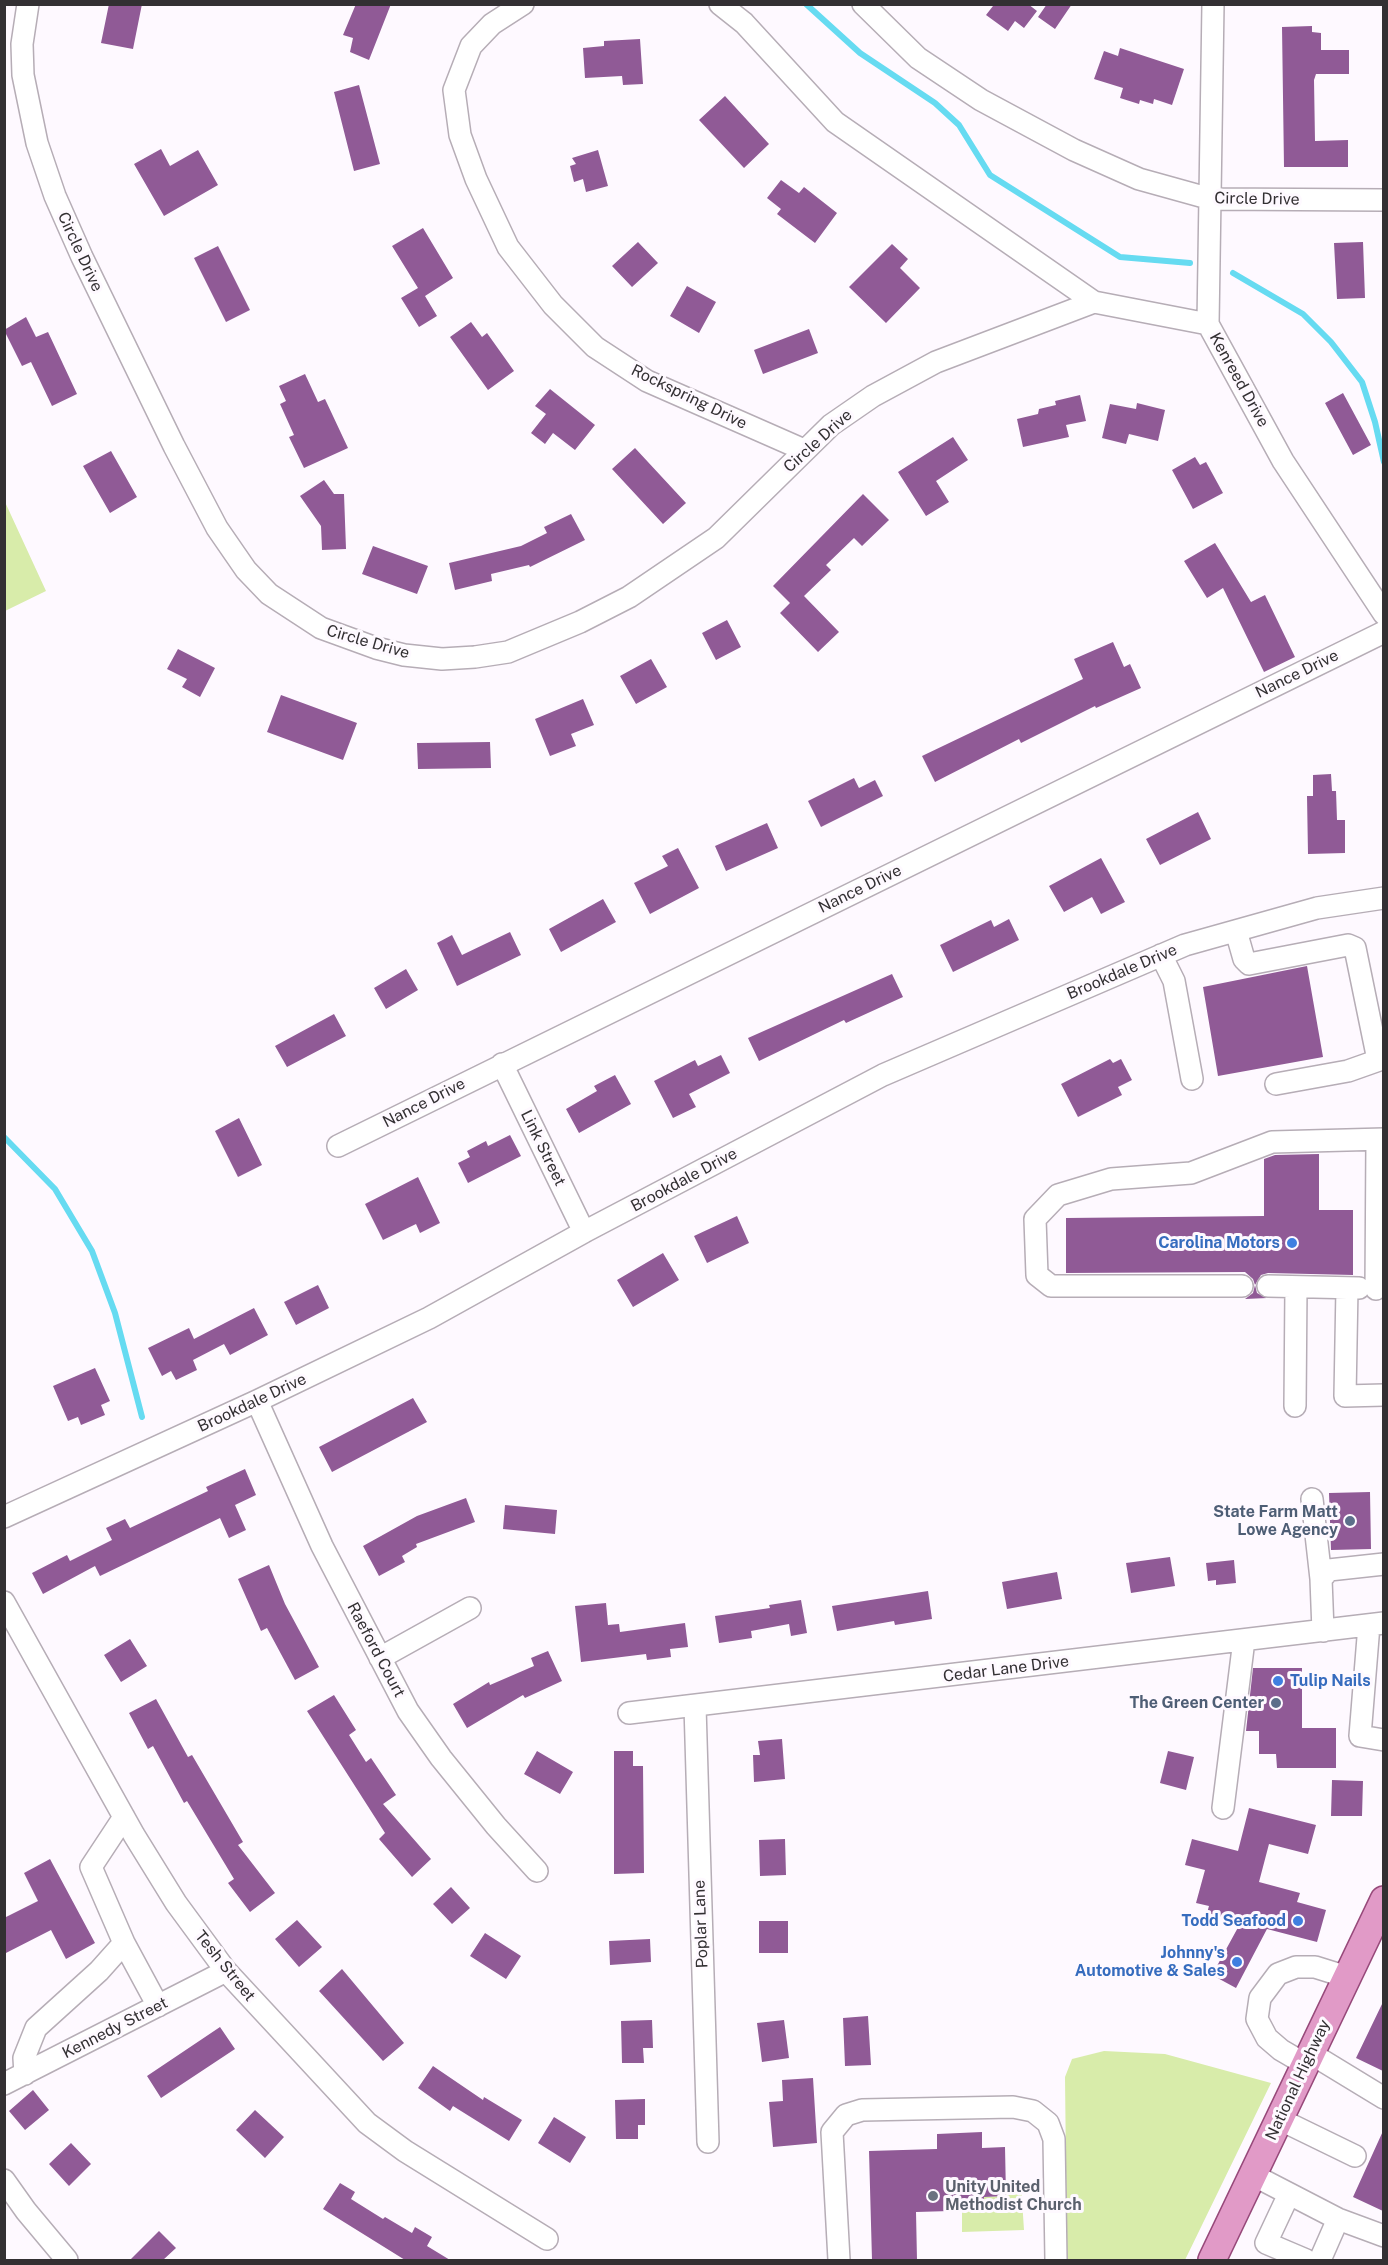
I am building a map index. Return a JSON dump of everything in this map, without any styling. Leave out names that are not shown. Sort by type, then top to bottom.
[{"type":"main road","name":"National Highway","points":[[1212,2260],[1383,1900]]},
{"type":"street","name":"Circle Drive","points":[[28,4],[22,44],[23,75],[37,143],[55,196],[81,257],[174,446],[218,528],[246,570],[269,594],[321,628],[386,650],[442,659],[508,651],[538,640],[629,597],[716,538],[831,425],[873,396],[936,362],[1094,302]]},
{"type":"street","name":"Rockspring Drive","points":[[524,4],[492,24],[471,46],[454,90],[460,135],[476,179],[508,247],[553,305],[595,347],[647,381],[804,450]]},
{"type":"street","points":[[720,4],[744,23],[835,122],[1094,302],[1208,324]]},
{"type":"street","name":"Circle Drive","points":[[863,4],[918,58],[981,100],[1074,150],[1139,179],[1211,200],[1383,200]]},
{"type":"street","name":"Kenreed Drive","points":[[1213,4],[1208,324],[1283,461],[1383,614]]},
{"type":"street","name":"Nance Drive","points":[[338,1146],[1383,632]]},
{"type":"street","name":"Brookdale Drive","points":[[4,1517],[257,1401],[429,1318],[584,1232],[883,1075],[1161,955],[1317,908],[1383,898]]},
{"type":"street","points":[[1236,931],[1244,959],[1249,964],[1348,945],[1355,948],[1377,1055],[1383,1059]]},
{"type":"street","points":[[1161,955],[1174,981],[1192,1080]]},
{"type":"street","points":[[1276,1084],[1348,1071],[1383,1059]]},
{"type":"street","name":"Link Street","points":[[502,1064],[584,1232]]},
{"type":"street","points":[[1242,1286],[1051,1286],[1037,1275],[1035,1219],[1058,1195],[1111,1179],[1191,1173],[1272,1142],[1380,1139],[1380,1289],[1268,1287]]},
{"type":"street","points":[[1295,1406],[1296,1287]]},
{"type":"street","points":[[1347,1288],[1345,1396],[1383,1395]]},
{"type":"street","name":"Raeford Court","points":[[257,1401],[321,1546],[408,1711],[441,1758],[496,1826],[537,1871]]},
{"type":"street","points":[[1312,1499],[1321,1579],[1323,1631]]},
{"type":"street","points":[[1321,1579],[1329,1570],[1383,1564]]},
{"type":"street","name":"Tesh Street","points":[[4,1602],[124,1817],[176,1903],[226,1971],[367,2123],[405,2151],[547,2239]]},
{"type":"street","points":[[380,1658],[470,1608]]},
{"type":"street","points":[[1376,1624],[1360,1736],[1383,1740]]},
{"type":"street","name":"Cedar Lane Drive","points":[[629,1713],[1376,1624]]},
{"type":"street","points":[[1223,1808],[1244,1640]]},
{"type":"street","name":"Poplar Lane","points":[[695,1706],[708,2142]]},
{"type":"street","points":[[124,1817],[91,1867],[124,1943],[158,2006]]},
{"type":"street","points":[[25,2074],[24,2058],[36,2028],[99,1971],[124,1943]]},
{"type":"street","points":[[1347,1977],[1315,1967],[1296,1967],[1278,1974],[1260,1998],[1257,2019],[1267,2038],[1281,2050],[1308,2058],[1383,2098]]},
{"type":"street","name":"Kennedy Street","points":[[4,2084],[226,1971]]},
{"type":"street","points":[[839,2260],[832,2132],[846,2115],[861,2110],[1013,2107],[1034,2111],[1048,2123],[1054,2139],[1056,2260]]},
{"type":"street","points":[[1279,2120],[1355,2156]]},
{"type":"street","points":[[1253,2175],[1338,2220],[1383,2236]]},
{"type":"street","points":[[4,2180],[26,2211],[67,2260]]},
{"type":"street","points":[[1289,2194],[1266,2243],[1306,2260]]},
{"type":"street","points":[[1320,2260],[1338,2220]]},
{"type":"green space","points":[[5,502],[46,591],[4,611]]},
{"type":"green space","points":[[1104,2051],[1165,2054],[1271,2083],[1185,2260],[1067,2260],[1065,2077],[1072,2059]]},
{"type":"green space","points":[[1021,2185],[1024,2230],[962,2232],[962,2211],[984,2210],[984,2197],[1006,2196],[1006,2187]]},
{"type":"building","points":[[109,4],[142,4],[133,49],[101,43]]},
{"type":"building","points":[[356,4],[391,4],[369,60],[350,52],[353,38],[343,35]]},
{"type":"building","points":[[991,4],[1028,4],[1037,11],[1024,28],[1015,21],[1008,31],[986,15],[993,6]]},
{"type":"building","points":[[1047,4],[1072,4],[1055,29],[1038,17]]},
{"type":"building","points":[[1312,26],[1312,32],[1321,33],[1321,50],[1349,50],[1349,74],[1316,74],[1314,80],[1315,141],[1348,140],[1348,167],[1284,167],[1282,27]]},
{"type":"building","points":[[640,39],[643,84],[623,85],[622,76],[585,78],[583,48],[604,46],[604,41]]},
{"type":"building","points":[[1120,48],[1184,69],[1172,105],[1154,99],[1153,104],[1140,100],[1139,104],[1120,98],[1123,88],[1094,79],[1104,51],[1118,56]]},
{"type":"building","points":[[359,85],[380,164],[354,171],[334,92]]},
{"type":"building","points":[[725,96],[769,144],[744,168],[699,120]]},
{"type":"building","points":[[161,149],[170,166],[198,150],[218,185],[164,216],[134,164]]},
{"type":"building","points":[[598,150],[608,186],[586,192],[583,179],[574,182],[570,166],[576,164],[572,158]]},
{"type":"building","points":[[781,180],[799,193],[804,187],[837,213],[815,243],[777,214],[781,209],[767,198]]},
{"type":"building","points":[[423,228],[453,278],[425,296],[437,316],[419,327],[401,298],[418,288],[392,246]]},
{"type":"building","points":[[638,242],[658,263],[632,287],[612,266]]},
{"type":"building","points":[[1363,242],[1365,298],[1337,299],[1334,243]]},
{"type":"building","points":[[892,244],[908,259],[900,268],[920,288],[886,323],[849,287]]},
{"type":"building","points":[[218,246],[250,310],[226,322],[194,258]]},
{"type":"building","points":[[687,286],[716,302],[699,333],[670,316]]},
{"type":"building","points":[[26,317],[36,337],[48,332],[77,394],[52,406],[31,362],[22,366],[4,330]]},
{"type":"building","points":[[471,322],[482,337],[487,333],[514,371],[488,390],[450,337]]},
{"type":"building","points":[[809,329],[818,353],[763,374],[754,350]]},
{"type":"building","points":[[305,374],[318,402],[325,399],[348,448],[304,468],[289,437],[294,435],[280,404],[286,401],[279,386]]},
{"type":"building","points":[[550,389],[595,425],[575,450],[553,433],[545,444],[531,433],[546,414],[535,406]]},
{"type":"building","points":[[1343,393],[1371,445],[1353,455],[1325,403]]},
{"type":"building","points":[[1080,395],[1086,421],[1066,425],[1069,437],[1023,447],[1017,419],[1038,414],[1039,409],[1056,405],[1055,401]]},
{"type":"building","points":[[1137,403],[1165,410],[1158,441],[1129,434],[1126,444],[1102,438],[1110,404],[1136,409]]},
{"type":"building","points":[[953,437],[968,460],[936,481],[949,502],[926,516],[898,472]]},
{"type":"building","points":[[635,448],[686,503],[663,524],[612,469]]},
{"type":"building","points":[[111,451],[137,497],[110,513],[83,466]]},
{"type":"building","points":[[1195,457],[1200,465],[1206,462],[1223,493],[1193,509],[1172,470]]},
{"type":"building","points":[[324,480],[334,494],[344,494],[346,549],[322,550],[321,526],[300,496]]},
{"type":"building","points":[[863,494],[889,520],[862,546],[854,538],[826,565],[831,570],[804,596],[839,632],[818,652],[780,613],[790,603],[773,586]]},
{"type":"building","points":[[571,514],[585,540],[530,567],[529,565],[491,574],[492,581],[455,590],[449,563],[521,546],[547,533],[544,527]]},
{"type":"building","points":[[1215,543],[1251,602],[1265,595],[1295,657],[1264,672],[1223,588],[1207,598],[1184,561]]},
{"type":"building","points":[[373,546],[428,566],[417,594],[362,574]]},
{"type":"building","points":[[727,620],[741,647],[716,660],[702,633]]},
{"type":"building","points":[[1113,642],[1124,667],[1130,664],[1141,688],[1096,708],[1095,706],[1021,743],[1019,739],[935,782],[922,756],[1083,679],[1074,659]]},
{"type":"building","points":[[178,649],[215,668],[200,697],[182,687],[187,679],[167,669]]},
{"type":"building","points":[[651,659],[667,687],[636,704],[620,676]]},
{"type":"building","points":[[281,695],[357,723],[343,760],[267,732]]},
{"type":"building","points":[[583,699],[594,725],[571,734],[576,746],[550,756],[535,719]]},
{"type":"building","points":[[490,742],[491,768],[418,769],[417,743]]},
{"type":"building","points":[[1331,774],[1332,791],[1336,791],[1337,820],[1345,820],[1345,853],[1308,854],[1307,796],[1313,796],[1313,775]]},
{"type":"building","points":[[854,778],[859,788],[875,780],[883,796],[821,827],[808,801]]},
{"type":"building","points":[[1198,812],[1211,839],[1160,865],[1146,839]]},
{"type":"building","points":[[767,823],[778,848],[726,871],[715,846]]},
{"type":"building","points":[[678,848],[699,888],[650,914],[634,883],[668,866],[662,856]]},
{"type":"building","points":[[1101,858],[1125,902],[1101,914],[1092,897],[1064,912],[1049,886]]},
{"type":"building","points":[[603,899],[616,922],[561,952],[549,929]]},
{"type":"building","points":[[1009,919],[1019,940],[953,972],[940,945],[991,920],[994,927]]},
{"type":"building","points":[[510,932],[521,955],[457,986],[437,943],[452,935],[462,955]]},
{"type":"building","points":[[1307,966],[1323,1057],[1218,1076],[1203,987]]},
{"type":"building","points":[[406,969],[418,990],[386,1009],[374,988]]},
{"type":"building","points":[[892,974],[903,997],[846,1023],[844,1020],[759,1061],[748,1038]]},
{"type":"building","points":[[334,1014],[346,1036],[287,1067],[275,1046]]},
{"type":"building","points":[[721,1055],[730,1073],[689,1094],[696,1107],[673,1118],[654,1081],[695,1060],[698,1066]]},
{"type":"building","points":[[1110,1059],[1113,1063],[1121,1059],[1132,1080],[1118,1087],[1122,1095],[1078,1117],[1061,1084]]},
{"type":"building","points":[[615,1075],[631,1104],[579,1133],[566,1109],[597,1091],[594,1086]]},
{"type":"building","points":[[239,1118],[262,1165],[238,1177],[215,1131]]},
{"type":"building","points":[[510,1135],[521,1156],[468,1183],[458,1163],[470,1157],[467,1151],[486,1141],[488,1146]]},
{"type":"building","points":[[1319,1154],[1319,1210],[1353,1210],[1353,1275],[1268,1273],[1261,1275],[1255,1285],[1253,1279],[1245,1272],[1066,1273],[1066,1218],[1264,1216],[1264,1159],[1275,1155]]},
{"type":"building","points":[[418,1177],[440,1223],[420,1233],[416,1224],[383,1240],[365,1204]]},
{"type":"building","points":[[737,1216],[749,1243],[707,1263],[694,1236]]},
{"type":"building","points":[[663,1253],[679,1280],[633,1307],[617,1280]]},
{"type":"building","points":[[318,1285],[329,1308],[296,1325],[284,1302]]},
{"type":"building","points":[[1255,1285],[1257,1293],[1267,1298],[1245,1299],[1253,1293]]},
{"type":"building","points":[[254,1308],[268,1335],[230,1355],[224,1344],[193,1360],[197,1370],[176,1380],[171,1371],[162,1376],[148,1348],[189,1328],[194,1339]]},
{"type":"building","points":[[95,1368],[110,1401],[101,1405],[105,1415],[81,1425],[78,1417],[68,1421],[53,1386]]},
{"type":"building","points":[[413,1398],[427,1422],[332,1472],[319,1447]]},
{"type":"building","points":[[245,1469],[256,1495],[235,1505],[246,1530],[229,1538],[220,1518],[100,1576],[95,1566],[43,1594],[32,1573],[67,1555],[70,1561],[112,1540],[106,1528],[125,1519],[130,1528],[208,1491],[206,1487]]},
{"type":"building","name":"State Farm Matt Lowe Agency","points":[[1370,1492],[1371,1549],[1331,1550],[1329,1493]]},
{"type":"building","points":[[466,1498],[475,1522],[416,1544],[417,1547],[402,1556],[405,1562],[379,1576],[363,1546],[417,1516]]},
{"type":"building","points":[[505,1505],[557,1510],[555,1534],[503,1529]]},
{"type":"building","points":[[1170,1557],[1175,1586],[1131,1593],[1126,1563]]},
{"type":"building","points":[[1234,1560],[1236,1583],[1216,1585],[1216,1580],[1208,1581],[1206,1563]]},
{"type":"building","points":[[269,1565],[285,1604],[319,1667],[295,1680],[267,1628],[261,1631],[238,1579]]},
{"type":"building","points":[[1057,1572],[1062,1599],[1007,1609],[1002,1582]]},
{"type":"building","points":[[928,1591],[932,1619],[895,1625],[894,1621],[837,1631],[832,1606]]},
{"type":"building","points":[[801,1600],[807,1633],[791,1636],[789,1624],[751,1631],[752,1638],[719,1643],[715,1616],[770,1608],[769,1605]]},
{"type":"building","points":[[606,1603],[608,1625],[619,1624],[620,1632],[685,1623],[688,1647],[670,1649],[671,1657],[647,1660],[646,1654],[581,1662],[575,1606]]},
{"type":"building","points":[[130,1639],[147,1666],[121,1682],[104,1655]]},
{"type":"building","points":[[548,1651],[562,1681],[525,1698],[523,1695],[467,1728],[453,1704],[489,1682],[490,1685],[534,1666],[531,1658]]},
{"type":"building","points":[[1253,1668],[1302,1668],[1302,1728],[1336,1728],[1336,1768],[1277,1768],[1276,1754],[1259,1754],[1259,1731],[1246,1731]]},
{"type":"building","points":[[334,1695],[356,1730],[349,1735],[366,1762],[371,1758],[396,1795],[383,1804],[431,1859],[412,1877],[379,1839],[385,1833],[307,1711]]},
{"type":"building","points":[[156,1699],[188,1757],[192,1755],[243,1842],[238,1845],[275,1893],[250,1912],[228,1883],[234,1879],[187,1801],[184,1803],[153,1746],[148,1749],[129,1713]]},
{"type":"building","points":[[782,1739],[785,1779],[754,1782],[753,1755],[760,1755],[758,1741]]},
{"type":"building","points":[[537,1751],[573,1772],[560,1794],[524,1774]]},
{"type":"building","points":[[614,1751],[633,1751],[633,1766],[643,1766],[644,1873],[614,1874]]},
{"type":"building","points":[[1168,1751],[1194,1757],[1186,1790],[1160,1783]]},
{"type":"building","points":[[1332,1780],[1363,1781],[1362,1816],[1331,1816]]},
{"type":"building","points":[[1249,1808],[1316,1825],[1308,1854],[1269,1844],[1259,1882],[1300,1893],[1297,1902],[1326,1910],[1317,1942],[1267,1929],[1236,1988],[1212,1975],[1241,1922],[1207,1913],[1209,1906],[1196,1903],[1205,1870],[1185,1865],[1192,1839],[1238,1851]]},
{"type":"building","points":[[785,1839],[786,1875],[760,1876],[759,1840]]},
{"type":"building","points":[[50,1859],[95,1943],[66,1959],[51,1930],[4,1954],[4,1918],[38,1901],[24,1873]]},
{"type":"building","points":[[451,1887],[470,1908],[452,1924],[433,1904]]},
{"type":"building","points":[[297,1920],[322,1947],[299,1967],[275,1939]]},
{"type":"building","points":[[759,1921],[788,1921],[788,1953],[759,1953]]},
{"type":"building","points":[[485,1933],[521,1956],[506,1979],[470,1956]]},
{"type":"building","points":[[650,1939],[651,1962],[610,1965],[609,1941]]},
{"type":"building","points":[[342,1969],[404,2043],[383,2061],[319,1991]]},
{"type":"building","points":[[1383,2002],[1383,2071],[1356,2058]]},
{"type":"building","points":[[868,2016],[871,2065],[845,2066],[843,2018]]},
{"type":"building","points":[[652,2020],[653,2048],[643,2048],[644,2063],[622,2063],[621,2021]]},
{"type":"building","points":[[784,2020],[789,2058],[762,2062],[757,2023]]},
{"type":"building","points":[[220,2027],[235,2049],[161,2098],[147,2076]]},
{"type":"building","points":[[433,2066],[483,2100],[484,2097],[522,2120],[509,2141],[453,2106],[450,2111],[418,2088]]},
{"type":"building","points":[[813,2078],[817,2143],[773,2147],[769,2102],[783,2101],[782,2080]]},
{"type":"building","points":[[33,2090],[49,2110],[25,2130],[9,2111]]},
{"type":"building","points":[[645,2099],[645,2125],[638,2125],[638,2139],[616,2139],[615,2100]]},
{"type":"building","points":[[255,2110],[284,2137],[265,2158],[236,2130]]},
{"type":"building","points":[[554,2117],[586,2137],[570,2163],[538,2143]]},
{"type":"building","points":[[1383,2131],[1383,2211],[1353,2197]]},
{"type":"building","name":"Unity United Methodist Church","points":[[982,2132],[982,2148],[1005,2147],[1006,2196],[984,2197],[984,2210],[916,2212],[917,2260],[872,2260],[869,2151],[937,2149],[937,2134]]},
{"type":"building","points":[[71,2143],[91,2164],[69,2186],[49,2164]]},
{"type":"building","points":[[340,2183],[355,2192],[351,2199],[383,2219],[385,2217],[412,2233],[415,2227],[432,2237],[427,2246],[450,2260],[405,2260],[323,2209]]},
{"type":"building","points":[[159,2231],[176,2248],[163,2260],[130,2260]]},
{"type":"waterway","points":[[806,4],[860,53],[935,103],[959,125],[990,175],[1120,257],[1190,263]]},
{"type":"waterway","points":[[1233,273],[1303,314],[1331,342],[1362,382],[1375,422],[1384,462]]},
{"type":"waterway","points":[[4,1137],[55,1189],[92,1251],[115,1313],[142,1417]]},
{"type":"place","name":"Carolina Motors","points":[[1292,1243]]},
{"type":"place","name":"State Farm Matt Lowe Agency","points":[[1350,1521]]},
{"type":"place","name":"Tulip Nails","points":[[1278,1681]]},
{"type":"place","name":"The Green Center","points":[[1276,1703]]},
{"type":"place","name":"Todd Seafood","points":[[1298,1921]]},
{"type":"place","name":"Johnny's Automotive & Sales","points":[[1237,1962]]},
{"type":"place","name":"Unity United Methodist Church","points":[[933,2196]]}]
